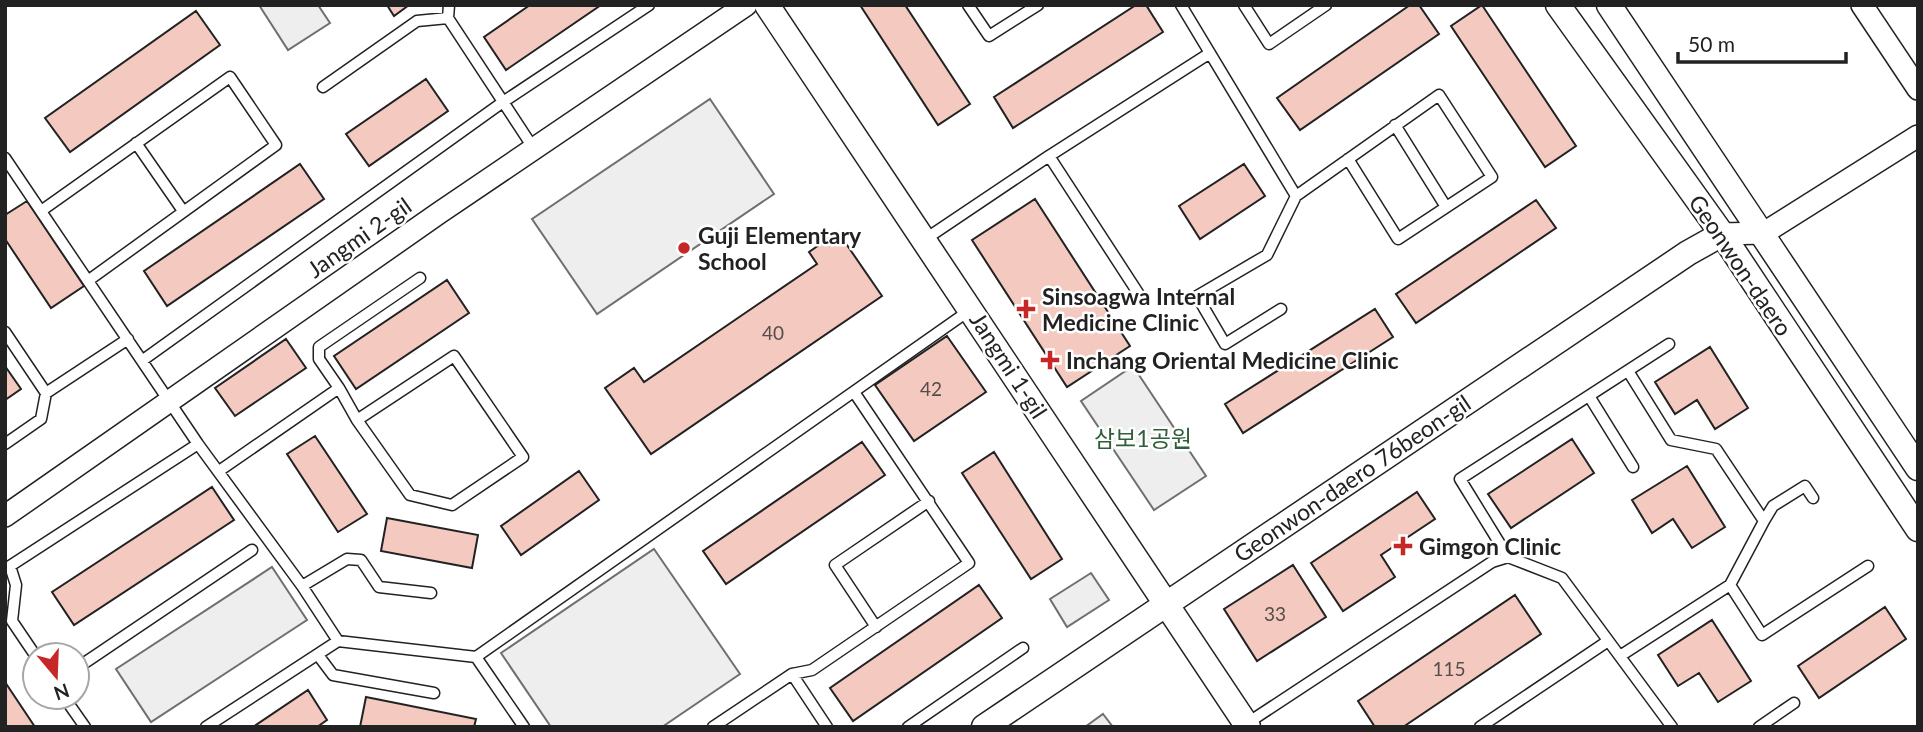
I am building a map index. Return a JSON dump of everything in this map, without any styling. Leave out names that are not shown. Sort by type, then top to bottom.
[{"type":"street","name":"Jangmi 2-gil","points":[[5,516],[746,5]]},
{"type":"street","name":"Jangmi 1-gil","points":[[767,5],[1247,725]]},
{"type":"street","name":"Geonwon-daero","points":[[1558,5],[1722,234],[1918,529]]},
{"type":"street","name":"Geonwon-daero","points":[[1609,5],[1764,233],[1918,468]]},
{"type":"street","points":[[1861,5],[1918,89]]},
{"type":"street","points":[[1722,234],[1764,233],[1918,136]]},
{"type":"street","name":"Geonwon-daero 76beon-gil","points":[[984,727],[1688,253],[1722,234]]},
{"type":"lane","points":[[449,5],[448,18],[534,149]]},
{"type":"lane","points":[[143,360],[503,102],[649,5]]},
{"type":"lane","points":[[968,5],[989,36],[1038,5]]},
{"type":"lane","points":[[1181,5],[1296,196]]},
{"type":"lane","points":[[1244,5],[1269,44],[1319,7]]},
{"type":"lane","points":[[323,86],[417,21],[448,18]]},
{"type":"lane","points":[[924,240],[1048,156],[1210,53]]},
{"type":"lane","points":[[41,211],[230,77],[276,145],[89,280]]},
{"type":"lane","points":[[1281,310],[1225,344],[1197,296],[1267,256],[1296,196],[1395,125],[1439,95],[1492,177],[1398,239],[1348,159]]},
{"type":"lane","points":[[1395,125],[1446,207]]},
{"type":"lane","points":[[136,143],[183,211]]},
{"type":"lane","points":[[1048,156],[1142,299]]},
{"type":"lane","points":[[5,158],[10,174],[41,211],[198,444],[302,586],[338,641]]},
{"type":"lane","points":[[357,421],[454,356],[523,457],[452,505],[410,495],[357,421],[319,359],[319,346],[420,278]]},
{"type":"lane","points":[[206,727],[338,641],[476,657],[972,309]]},
{"type":"lane","points":[[5,332],[47,393]]},
{"type":"lane","points":[[5,444],[41,419],[47,393],[128,339]]},
{"type":"lane","points":[[1669,344],[1460,479],[1508,557],[1562,578],[1672,727]]},
{"type":"lane","points":[[1628,371],[1671,440],[1716,449],[1764,521]]},
{"type":"lane","points":[[219,471],[339,388]]},
{"type":"lane","points":[[713,727],[792,674],[812,670],[969,562],[854,392]]},
{"type":"lane","points":[[1589,396],[1633,467]]},
{"type":"lane","points":[[23,641],[9,624],[16,586],[8,567],[198,444]]},
{"type":"lane","points":[[1620,656],[1730,585],[1773,506],[1805,486],[1813,498]]},
{"type":"lane","points":[[876,627],[835,565],[929,501]]},
{"type":"lane","points":[[91,659],[252,550]]},
{"type":"lane","points":[[1247,725],[1492,562],[1508,557]]},
{"type":"lane","points":[[302,586],[347,559],[360,560],[379,586],[431,593]]},
{"type":"lane","points":[[1730,585],[1762,635],[1868,566]]},
{"type":"lane","points":[[1480,727],[1608,641]]},
{"type":"lane","points":[[908,727],[1023,648]]},
{"type":"lane","points":[[318,655],[333,675],[434,693]]},
{"type":"lane","points":[[476,657],[524,727]]},
{"type":"lane","points":[[792,674],[827,727]]},
{"type":"lane","points":[[1759,727],[1794,703]]},
{"type":"lane","points":[[74,711],[85,727]]},
{"type":"green space","points":[[259,5],[318,5],[330,23],[288,50]]},
{"type":"green space","points":[[710,99],[774,194],[597,314],[532,219]]},
{"type":"green space","name":"삼보1공원","points":[[1133,366],[1206,476],[1154,510],[1081,401]]},
{"type":"green space","points":[[654,549],[740,674],[662,727],[551,727],[501,653]]},
{"type":"green space","points":[[272,567],[307,620],[151,722],[116,669]]},
{"type":"green space","points":[[1091,573],[1109,600],[1067,627],[1050,599]]},
{"type":"green space","points":[[1103,714],[1113,727],[1085,727]]},
{"type":"building","points":[[387,5],[409,5],[394,16]]},
{"type":"building","points":[[530,5],[601,5],[506,70],[484,37]]},
{"type":"building","points":[[860,5],[905,5],[970,104],[938,125]]},
{"type":"building","points":[[1136,5],[1146,5],[1163,32],[1013,128],[994,97]]},
{"type":"building","points":[[1410,5],[1419,5],[1439,34],[1300,130],[1277,98]]},
{"type":"building","points":[[1482,5],[1576,146],[1545,167],[1451,26]]},
{"type":"building","points":[[196,11],[220,45],[70,152],[45,118]]},
{"type":"building","points":[[426,79],[448,111],[369,166],[346,134]]},
{"type":"building","points":[[300,164],[324,199],[167,306],[144,271]]},
{"type":"building","points":[[1244,164],[1265,196],[1200,239],[1179,206]]},
{"type":"building","points":[[1035,199],[1130,346],[1067,387],[972,240]]},
{"type":"building","points":[[1536,200],[1556,228],[1416,323],[1396,294]]},
{"type":"building","points":[[27,201],[84,286],[51,308],[5,239],[5,215]]},
{"type":"building","points":[[838,232],[882,296],[651,454],[605,388],[634,368],[644,382],[817,264],[809,252]]},
{"type":"building","points":[[447,280],[469,313],[356,389],[334,356]]},
{"type":"building","points":[[1375,309],[1393,337],[1243,433],[1225,404]]},
{"type":"building","points":[[947,336],[986,392],[914,441],[875,385]]},
{"type":"building","points":[[286,339],[306,368],[235,416],[215,388]]},
{"type":"building","points":[[1710,347],[1748,408],[1715,429],[1697,400],[1675,414],[1655,382]]},
{"type":"building","points":[[5,366],[21,389],[5,400]]},
{"type":"building","points":[[315,436],[367,514],[338,532],[287,454]]},
{"type":"building","points":[[1572,439],[1594,473],[1511,528],[1488,494]]},
{"type":"building","points":[[862,442],[885,475],[726,584],[703,551]]},
{"type":"building","points":[[994,452],[1062,559],[1031,579],[962,473]]},
{"type":"building","points":[[1687,466],[1725,527],[1692,548],[1673,519],[1652,533],[1632,500]]},
{"type":"building","points":[[579,471],[599,500],[521,555],[501,526]]},
{"type":"building","points":[[212,487],[234,520],[74,625],[52,592]]},
{"type":"building","points":[[1417,492],[1435,519],[1381,555],[1395,577],[1343,611],[1311,563]]},
{"type":"building","points":[[387,518],[478,535],[472,568],[381,551]]},
{"type":"building","points":[[1293,565],[1326,617],[1257,661],[1224,609]]},
{"type":"building","points":[[979,585],[1002,618],[853,721],[830,688]]},
{"type":"building","points":[[1515,595],[1541,634],[1403,727],[1375,727],[1358,701]]},
{"type":"building","points":[[1885,607],[1906,639],[1819,698],[1798,666]]},
{"type":"building","points":[[1712,620],[1751,681],[1718,702],[1699,673],[1678,686],[1658,655]]},
{"type":"building","points":[[5,682],[21,706],[21,711],[24,711],[35,727],[5,727]]},
{"type":"building","points":[[308,690],[327,720],[317,727],[253,727]]},
{"type":"building","points":[[366,697],[476,719],[474,727],[360,727]]},
{"type":"place","name":"Guji Elementary School","points":[[684,248]]},
{"type":"place","name":"Sinsoagwa Internal Medicine Clinic","points":[[1026,309]]},
{"type":"place","name":"Inchang Oriental Medicine Clinic","points":[[1050,360]]},
{"type":"place","name":"Gimgon Clinic","points":[[1403,546]]}]
